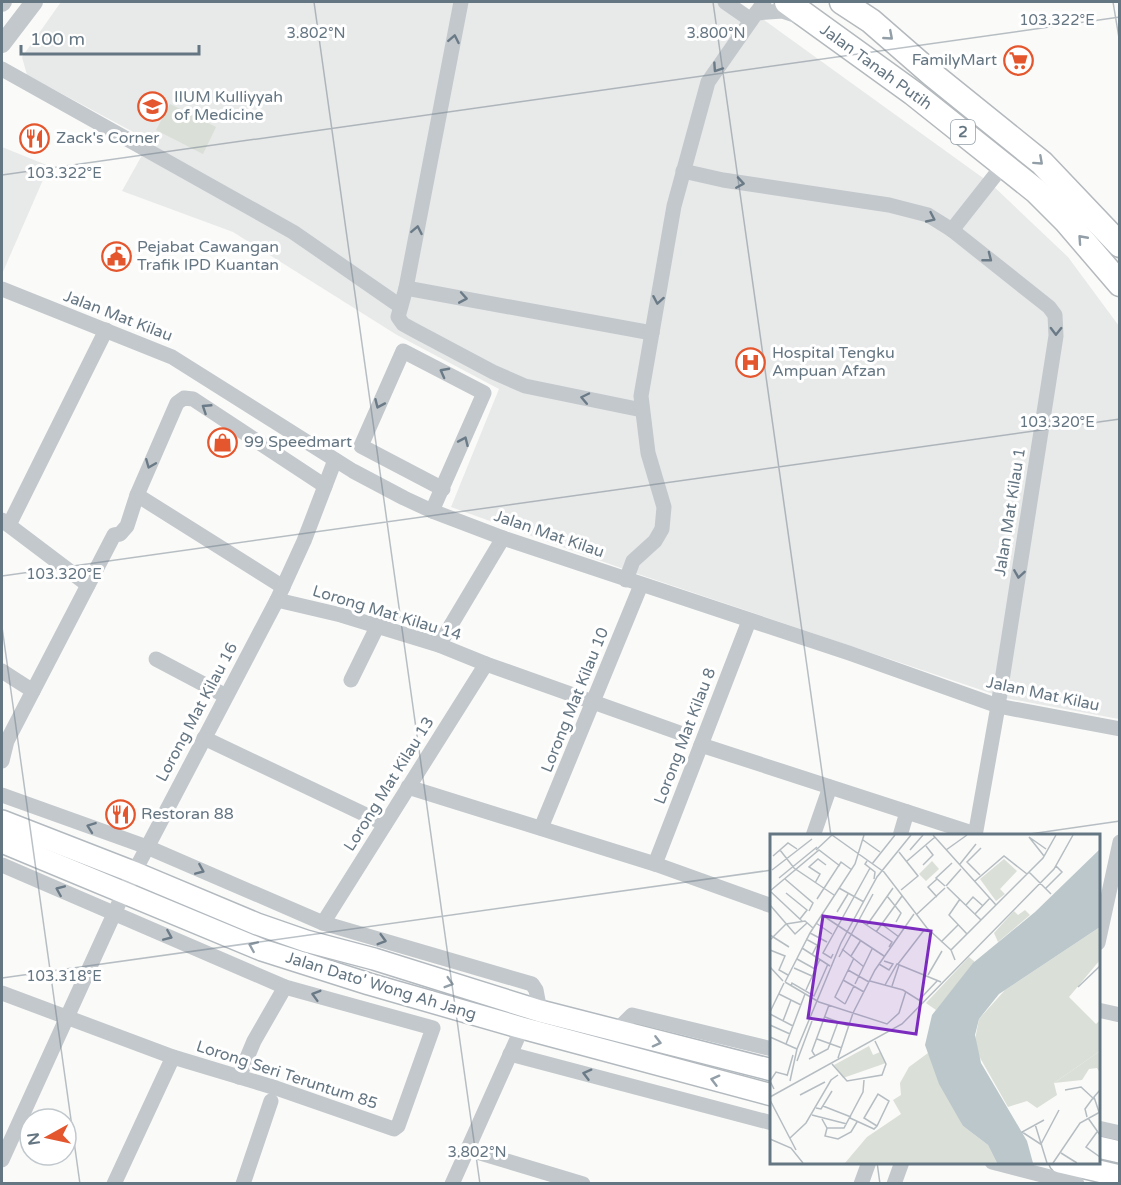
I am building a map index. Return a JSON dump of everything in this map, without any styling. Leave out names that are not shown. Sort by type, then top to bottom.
[{"type":"highway","name":"Jalan Tanah Putih","points":[[787,2],[845,42],[1036,191],[1066,221],[1119,284]]},
{"type":"highway","points":[[803,2],[845,42]]},
{"type":"highway","name":"Jalan Tanah Putih","points":[[842,2],[871,21],[933,75],[1042,163],[1119,245]]},
{"type":"main road","name":"Jalan Dato' Wong Ah Jang","points":[[2,821],[306,941],[374,959],[615,1032],[750,1054],[770,1069]]},
{"type":"main road","name":"Jalan Dato' Wong Ah Jang","points":[[2,842],[262,950],[369,984],[522,1028],[770,1095]]},
{"type":"main road","points":[[1100,1147],[1119,1152]]},
{"type":"main road","points":[[1068,1164],[1119,1176]]},
{"type":"street","points":[[2,44],[34,2]]},
{"type":"street","points":[[461,2],[406,288],[398,317],[403,324],[493,372],[525,386],[642,410]]},
{"type":"street","points":[[725,2],[757,12],[782,11],[820,25]]},
{"type":"street","name":"Lorong Mat Kilau 10","points":[[541,828],[592,703],[634,582],[633,561],[655,541],[662,529],[664,507],[648,453],[642,410],[642,385],[674,206],[708,82],[757,12]]},
{"type":"street","points":[[2,69],[297,234],[400,306]]},
{"type":"street","points":[[952,230],[1004,164]]},
{"type":"street","name":"Jalan Mat Kilau 1","points":[[683,171],[723,180],[911,210],[928,215],[952,230],[1049,307],[1055,315],[1057,326],[998,706],[975,834]]},
{"type":"street","points":[[406,288],[652,333]]},
{"type":"street","name":"Jalan Mat Kilau","points":[[2,292],[172,357],[335,460],[432,511],[503,538],[998,706],[1119,729]]},
{"type":"street","points":[[88,585],[5,522],[106,330]]},
{"type":"street","points":[[432,511],[443,489],[484,393],[403,351],[361,446],[443,489]]},
{"type":"street","points":[[2,760],[8,741],[114,535],[125,530],[137,495],[177,403],[184,398],[193,399],[325,486]]},
{"type":"street","name":"Lorong Mat Kilau 16","points":[[2,1160],[133,872],[280,593],[304,541],[335,460]]},
{"type":"street","name":"Lorong Mat Kilau 14","points":[[137,495],[280,593],[439,645],[592,703],[680,733]]},
{"type":"street","points":[[439,645],[503,538]]},
{"type":"street","name":"Lorong Mat Kilau 8","points":[[655,864],[749,621]]},
{"type":"street","points":[[351,680],[378,625]]},
{"type":"street","points":[[156,659],[226,696]]},
{"type":"street","name":"Lorong Mat Kilau 13","points":[[322,922],[486,664]]},
{"type":"street","points":[[2,671],[33,691]]},
{"type":"street","points":[[204,738],[385,824]]},
{"type":"street","points":[[701,745],[972,834]]},
{"type":"street","points":[[814,834],[830,787]]},
{"type":"street","points":[[408,788],[655,864],[770,906]]},
{"type":"street","points":[[2,795],[147,847],[322,922],[532,984],[536,990],[540,1011]]},
{"type":"street","points":[[901,834],[907,812]]},
{"type":"street","points":[[1100,934],[1118,858],[1119,842]]},
{"type":"street","points":[[2,865],[285,987],[355,1007],[369,984]]},
{"type":"street","points":[[238,1077],[254,1041],[285,987]]},
{"type":"street","name":"Lorong Seri Teruntum 85","points":[[2,993],[173,1058],[396,1128],[433,1028],[355,1007]]},
{"type":"street","points":[[1100,1010],[1119,1015]]},
{"type":"street","points":[[452,1184],[522,1028]]},
{"type":"street","points":[[750,1054],[770,1049]]},
{"type":"street","points":[[510,1053],[768,1122]]},
{"type":"street","points":[[114,1184],[173,1058]]},
{"type":"street","points":[[243,1184],[271,1101]]},
{"type":"street","points":[[1100,1128],[1119,1133]]},
{"type":"street","points":[[467,1149],[582,1184]]},
{"type":"street","points":[[861,1184],[867,1164]]},
{"type":"street","points":[[894,1184],[901,1164]]},
{"type":"street","points":[[1000,1164],[1077,1184]]},
{"type":"shaded area","name":"Hospital Tengku Ampuan Afzan","points":[[61,2],[739,2],[990,183],[1068,257],[1119,326],[1119,719],[1005,698],[629,571],[451,507],[499,389],[397,335],[233,232],[122,191],[150,141],[27,75],[22,57]]},
{"type":"shaded area","points":[[170,104],[216,127],[203,154],[156,130]]},
{"type":"shaded area","points":[[2,147],[49,166],[2,274]]},
{"type":"place","name":"FamilyMart","points":[[1018,60]]},
{"type":"place","name":"IIUM Kulliyyah of Medicine","points":[[153,106]]},
{"type":"place","name":"Zack's Corner","points":[[35,138]]},
{"type":"place","name":"Pejabat Cawangan Trafik IPD Kuantan","points":[[116,256]]},
{"type":"place","name":"Hospital Tengku Ampuan Afzan","points":[[751,362]]},
{"type":"place","name":"99 Speedmart","points":[[223,442]]},
{"type":"place","name":"Restoran 88","points":[[120,814]]}]
